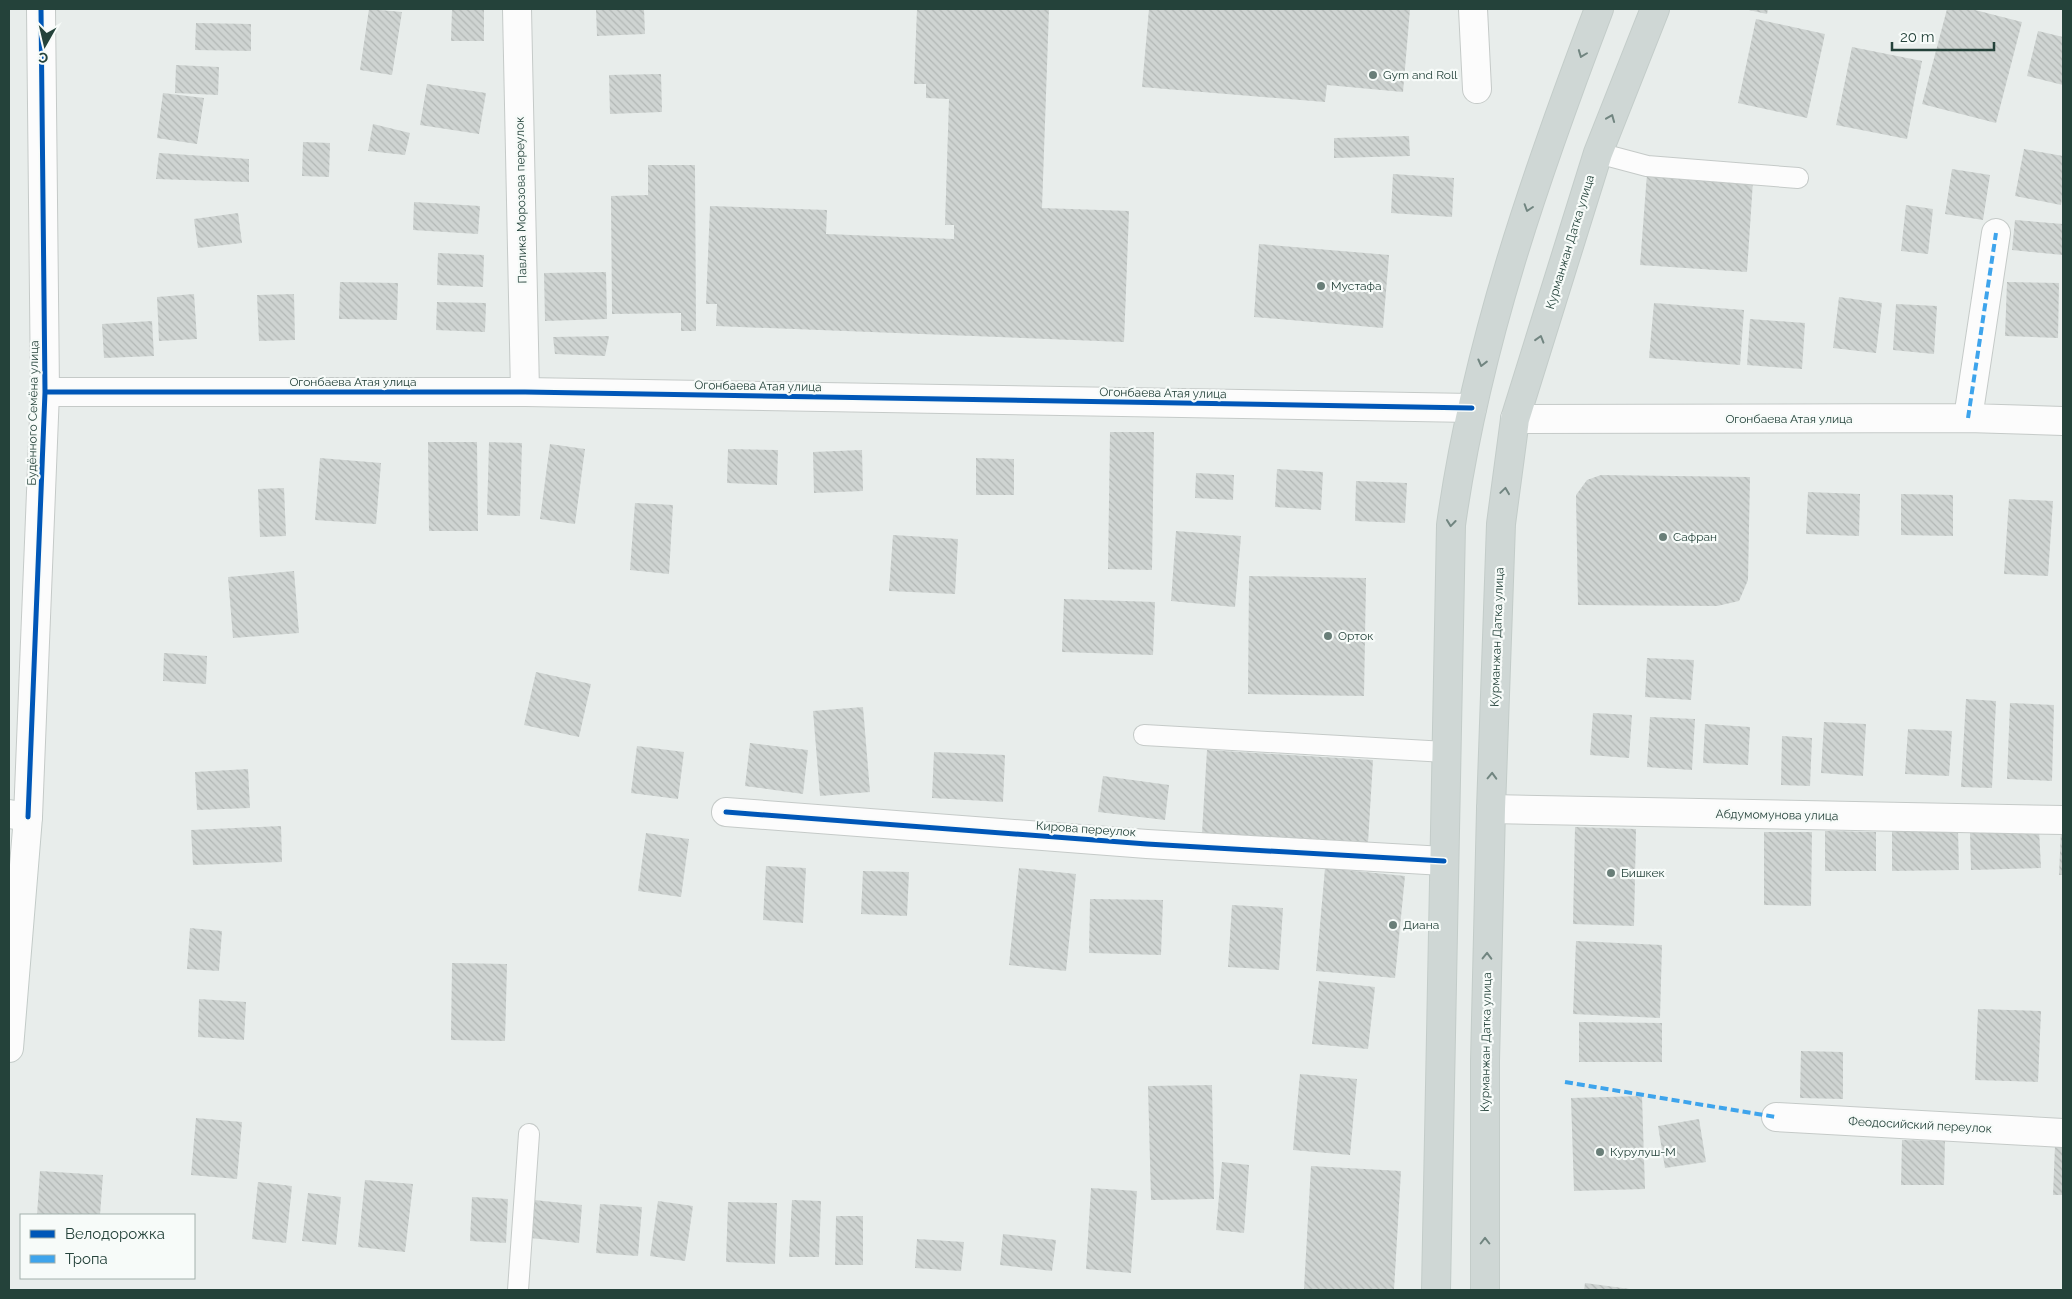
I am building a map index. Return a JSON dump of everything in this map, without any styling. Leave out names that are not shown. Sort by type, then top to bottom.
[{"type":"main road","points":[[1436,1290],[1450,525],[1460,461],[1497,304],[1550,138],[1599,9]]},
{"type":"main road","name":"Курманжан Датка улица","points":[[1485,1290],[1485,1061],[1491,809],[1501,524],[1515,419],[1598,153],[1655,9]]},
{"type":"street","name":"Будённого Семёна улица","points":[[9,1048],[18,815],[45,392],[41,9]]},
{"type":"street","name":"Павлика Морозова переулок","points":[[518,9],[525,392]]},
{"type":"street","points":[[1473,9],[1477,89]]},
{"type":"street","points":[[1968,418],[1996,233]]},
{"type":"street","name":"Огонбаева Атая улица","points":[[45,392],[525,392],[1472,408]]},
{"type":"street","name":"Огонбаева Атая улица","points":[[1515,419],[1968,418],[2063,421]]},
{"type":"street","name":"Абдумомунова улица","points":[[1491,809],[2063,820]]},
{"type":"street","name":"Кирова переулок","points":[[726,812],[1147,844],[1444,861]]},
{"type":"street","name":"Феодосийский переулок","points":[[1776,1117],[2063,1133]]},
{"type":"lane","points":[[1598,153],[1647,166],[1798,178]]},
{"type":"lane","points":[[1144,735],[1446,752]]},
{"type":"lane","points":[[518,1290],[529,1134]]},
{"type":"building","points":[[369,9],[402,12],[392,75],[360,70]]},
{"type":"building","points":[[452,9],[484,9],[484,41],[451,41]]},
{"type":"building","points":[[596,9],[644,9],[645,34],[597,36]]},
{"type":"building","points":[[917,9],[1049,9],[1042,208],[1129,211],[1124,342],[716,326],[717,304],[706,304],[710,206],[827,210],[826,234],[954,239],[954,225],[945,225],[949,99],[926,98],[926,84],[914,84]]},
{"type":"building","points":[[1149,9],[1410,9],[1403,92],[1327,85],[1325,102],[1142,87]]},
{"type":"building","points":[[1744,9],[1768,9],[1767,14]]},
{"type":"building","points":[[1947,9],[1971,9],[2022,22],[1996,123],[1922,104]]},
{"type":"building","points":[[1756,19],[1825,34],[1807,118],[1738,103]]},
{"type":"building","points":[[196,23],[251,24],[251,51],[195,50]]},
{"type":"building","points":[[2038,31],[2063,37],[2063,85],[2027,76]]},
{"type":"building","points":[[1852,47],[1922,61],[1907,139],[1836,125]]},
{"type":"building","points":[[176,65],[219,67],[218,95],[175,93]]},
{"type":"building","points":[[661,74],[662,112],[610,114],[609,75]]},
{"type":"building","points":[[427,84],[486,93],[479,134],[420,125]]},
{"type":"building","points":[[163,93],[204,98],[197,144],[157,138]]},
{"type":"building","points":[[373,124],[410,133],[405,155],[368,151]]},
{"type":"building","points":[[1409,136],[1410,156],[1334,158],[1334,138]]},
{"type":"building","points":[[303,142],[330,143],[329,177],[302,176]]},
{"type":"building","points":[[2024,149],[2063,156],[2061,205],[2015,196]]},
{"type":"building","points":[[159,153],[249,159],[249,182],[156,179]]},
{"type":"building","points":[[648,165],[695,165],[696,331],[681,331],[681,313],[612,314],[611,196],[648,195]]},
{"type":"building","points":[[1952,169],[1990,175],[1983,220],[1945,214]]},
{"type":"building","points":[[1393,174],[1454,178],[1452,217],[1391,213]]},
{"type":"building","points":[[1647,174],[1753,181],[1747,272],[1640,265]]},
{"type":"building","points":[[414,202],[480,206],[478,234],[413,230]]},
{"type":"building","points":[[1906,205],[1933,209],[1928,254],[1901,251]]},
{"type":"building","points":[[238,213],[242,243],[198,248],[194,219]]},
{"type":"building","points":[[2015,220],[2063,224],[2063,255],[2012,250]]},
{"type":"building","name":"Мустафа","points":[[1259,244],[1389,255],[1383,328],[1254,317]]},
{"type":"building","points":[[438,253],[484,255],[483,287],[437,285]]},
{"type":"building","points":[[606,272],[607,319],[545,321],[544,273]]},
{"type":"building","points":[[340,282],[398,283],[397,320],[339,319]]},
{"type":"building","points":[[2007,282],[2059,283],[2058,338],[2005,336]]},
{"type":"building","points":[[194,294],[197,339],[159,341],[157,297]]},
{"type":"building","points":[[294,294],[295,340],[259,341],[257,295]]},
{"type":"building","points":[[1839,297],[1882,303],[1876,353],[1833,348]]},
{"type":"building","points":[[437,302],[486,303],[485,332],[436,330]]},
{"type":"building","points":[[1654,303],[1744,310],[1740,365],[1649,358]]},
{"type":"building","points":[[1896,304],[1937,306],[1934,354],[1893,350]]},
{"type":"building","points":[[1750,319],[1805,323],[1802,369],[1747,365]]},
{"type":"building","points":[[152,321],[154,356],[104,358],[102,324]]},
{"type":"building","points":[[609,336],[605,356],[555,354],[553,337]]},
{"type":"building","points":[[1110,432],[1154,432],[1152,570],[1108,569]]},
{"type":"building","points":[[428,442],[477,442],[478,531],[429,531]]},
{"type":"building","points":[[489,442],[522,443],[520,516],[487,515]]},
{"type":"building","points":[[550,444],[585,449],[575,524],[540,519]]},
{"type":"building","points":[[728,449],[778,450],[777,485],[727,483]]},
{"type":"building","points":[[862,450],[863,491],[814,493],[813,452]]},
{"type":"building","points":[[320,458],[381,463],[376,524],[315,520]]},
{"type":"building","points":[[976,458],[1014,459],[1014,495],[976,495]]},
{"type":"building","points":[[1277,469],[1323,472],[1321,510],[1275,507]]},
{"type":"building","points":[[1196,473],[1234,475],[1233,500],[1195,498]]},
{"type":"building","name":"Сафран","points":[[1601,475],[1750,477],[1748,580],[1739,601],[1717,606],[1578,605],[1576,495],[1587,480]]},
{"type":"building","points":[[1356,481],[1407,483],[1405,523],[1355,521]]},
{"type":"building","points":[[284,488],[286,536],[260,537],[258,489]]},
{"type":"building","points":[[1808,492],[1860,494],[1859,536],[1806,534]]},
{"type":"building","points":[[1901,494],[1953,495],[1953,536],[1901,535]]},
{"type":"building","points":[[2009,499],[2053,501],[2048,576],[2004,574]]},
{"type":"building","points":[[635,503],[673,505],[669,574],[630,570]]},
{"type":"building","points":[[1176,531],[1241,536],[1235,607],[1171,601]]},
{"type":"building","points":[[893,535],[958,539],[955,594],[889,591]]},
{"type":"building","points":[[294,571],[299,633],[233,638],[228,577]]},
{"type":"building","points":[[1249,576],[1366,578],[1364,696],[1248,694]]},
{"type":"building","points":[[1064,599],[1155,602],[1153,655],[1062,652]]},
{"type":"building","points":[[164,653],[207,656],[206,684],[163,681]]},
{"type":"building","points":[[1647,658],[1694,660],[1691,700],[1645,697]]},
{"type":"building","points":[[536,672],[591,684],[579,737],[524,725]]},
{"type":"building","points":[[1966,699],[1996,701],[1992,788],[1961,787]]},
{"type":"building","points":[[2010,703],[2054,705],[2052,781],[2007,779]]},
{"type":"building","points":[[863,707],[870,792],[820,796],[813,711]]},
{"type":"building","points":[[1593,713],[1632,715],[1629,758],[1590,755]]},
{"type":"building","points":[[1650,717],[1695,719],[1692,770],[1647,767]]},
{"type":"building","points":[[1824,722],[1866,724],[1863,776],[1821,773]]},
{"type":"building","points":[[1705,724],[1750,727],[1748,765],[1703,763]]},
{"type":"building","points":[[1908,729],[1952,731],[1949,776],[1905,774]]},
{"type":"building","points":[[1782,736],[1812,738],[1810,786],[1781,785]]},
{"type":"building","points":[[750,743],[808,750],[803,794],[745,786]]},
{"type":"building","points":[[637,746],[684,752],[678,799],[631,793]]},
{"type":"building","points":[[1207,750],[1373,760],[1368,843],[1202,833]]},
{"type":"building","points":[[934,752],[1005,755],[1003,802],[932,798]]},
{"type":"building","points":[[248,769],[250,808],[197,810],[195,772]]},
{"type":"building","points":[[1103,776],[1169,785],[1165,820],[1098,812]]},
{"type":"building","points":[[281,826],[282,862],[193,865],[191,830]]},
{"type":"building","points":[[1575,827],[1636,829],[1634,926],[1573,924]]},
{"type":"building","points":[[1958,830],[1959,870],[1892,871],[1892,831]]},
{"type":"building","points":[[2039,830],[2041,868],[1971,870],[1970,833]]},
{"type":"building","points":[[1825,831],[1876,832],[1876,871],[1825,871]]},
{"type":"building","points":[[2061,831],[2063,831],[2063,875],[2059,875]]},
{"type":"building","points":[[1764,832],[1812,832],[1811,906],[1764,905]]},
{"type":"building","points":[[646,833],[689,839],[681,897],[638,891]]},
{"type":"building","points":[[766,866],[806,868],[803,923],[763,920]]},
{"type":"building","points":[[1019,868],[1076,874],[1066,971],[1009,965]]},
{"type":"building","points":[[1325,868],[1405,876],[1395,978],[1316,971]]},
{"type":"building","points":[[863,871],[909,872],[907,916],[861,914]]},
{"type":"building","points":[[1090,899],[1163,900],[1161,955],[1089,953]]},
{"type":"building","points":[[1232,905],[1283,908],[1279,970],[1228,967]]},
{"type":"building","points":[[190,928],[222,931],[219,971],[187,969]]},
{"type":"building","points":[[1576,941],[1662,945],[1660,1018],[1573,1014]]},
{"type":"building","points":[[452,963],[507,964],[505,1041],[451,1040]]},
{"type":"building","points":[[1319,981],[1375,987],[1368,1049],[1312,1044]]},
{"type":"building","points":[[199,999],[246,1002],[244,1040],[198,1037]]},
{"type":"building","points":[[1978,1009],[2041,1011],[2038,1082],[1975,1080]]},
{"type":"building","points":[[1579,1022],[1662,1023],[1662,1062],[1579,1062]]},
{"type":"building","points":[[1801,1051],[1843,1052],[1843,1099],[1800,1098]]},
{"type":"building","points":[[1300,1074],[1357,1079],[1350,1155],[1293,1150]]},
{"type":"building","points":[[1212,1085],[1214,1199],[1151,1200],[1148,1086]]},
{"type":"building","points":[[1642,1096],[1645,1189],[1574,1191],[1571,1098]]},
{"type":"building","points":[[196,1118],[242,1122],[237,1179],[191,1175]]},
{"type":"building","points":[[1699,1119],[1706,1162],[1665,1168],[1658,1126]]},
{"type":"building","points":[[1902,1140],[1945,1141],[1944,1185],[1901,1185]]},
{"type":"building","points":[[2055,1146],[2063,1146],[2063,1195],[2053,1195]]},
{"type":"building","points":[[1222,1162],[1249,1165],[1244,1233],[1216,1230]]},
{"type":"building","points":[[1311,1166],[1401,1171],[1394,1290],[1304,1289]]},
{"type":"building","points":[[40,1171],[103,1175],[100,1214],[37,1214]]},
{"type":"building","points":[[365,1180],[413,1184],[405,1252],[358,1247]]},
{"type":"building","points":[[258,1182],[292,1186],[286,1243],[252,1239]]},
{"type":"building","points":[[1091,1188],[1137,1191],[1131,1273],[1086,1269]]},
{"type":"building","points":[[308,1193],[341,1197],[336,1245],[302,1241]]},
{"type":"building","points":[[472,1197],[508,1199],[506,1243],[470,1241]]},
{"type":"building","points":[[534,1200],[582,1205],[579,1243],[530,1238]]},
{"type":"building","points":[[792,1200],[821,1201],[819,1257],[789,1257]]},
{"type":"building","points":[[658,1201],[693,1206],[685,1261],[650,1256]]},
{"type":"building","points":[[728,1202],[777,1203],[775,1264],[726,1262]]},
{"type":"building","points":[[600,1204],[642,1207],[638,1256],[596,1253]]},
{"type":"building","points":[[836,1216],[863,1216],[863,1265],[835,1265]]},
{"type":"building","points":[[1003,1234],[1056,1240],[1052,1271],[1000,1265]]},
{"type":"building","points":[[917,1239],[964,1242],[961,1271],[915,1268]]},
{"type":"building","points":[[1585,1283],[1630,1289],[1630,1290],[1584,1290]]},
{"type":"marked path","points":[[1968,418],[1996,233]]},
{"type":"marked path","points":[[1565,1082],[1776,1117]]},
{"type":"cycle path","points":[[28,817],[45,392],[41,9]]},
{"type":"cycle path","points":[[45,392],[525,392],[1472,408]]},
{"type":"cycle path","points":[[726,812],[1147,844],[1444,861]]},
{"type":"place","name":"Gym and Roll","points":[[1373,75]]},
{"type":"place","name":"Мустафа","points":[[1321,286]]},
{"type":"place","name":"Сафран","points":[[1663,537]]},
{"type":"place","name":"Орток","points":[[1328,636]]},
{"type":"place","name":"Бишкек","points":[[1611,873]]},
{"type":"place","name":"Диана","points":[[1393,925]]},
{"type":"place","name":"Курулуш-М","points":[[1600,1152]]}]
